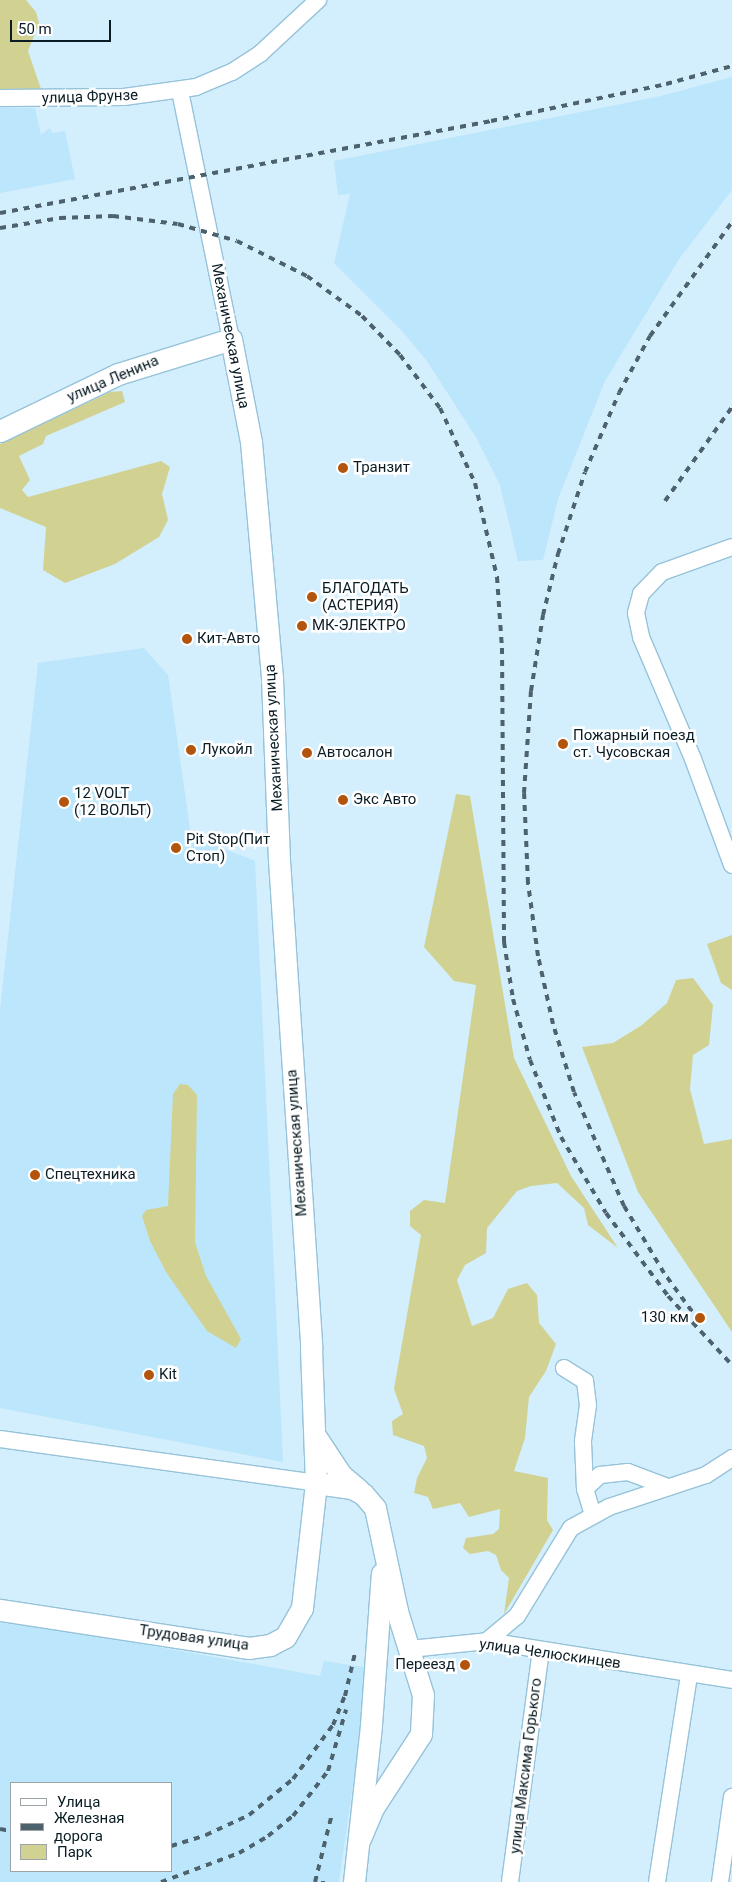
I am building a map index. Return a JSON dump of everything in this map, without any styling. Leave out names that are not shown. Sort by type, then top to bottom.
[{"type":"main road","name":"улица Ленина","points":[[0,431],[118,374],[148,362],[231,339]]},
{"type":"main road","name":"Механическая улица","points":[[231,339],[251,442],[271,669],[279,860],[311,1348],[316,1483]]},
{"type":"main road","points":[[314,1433],[325,1455],[341,1475],[364,1494],[375,1508],[397,1611],[423,1695],[421,1734],[372,1808],[360,1838]]},
{"type":"main road","points":[[316,1483],[352,1488],[364,1494]]},
{"type":"main road","name":"Трудовая улица","points":[[0,1610],[249,1648],[270,1645],[285,1636],[302,1608],[316,1483]]},
{"type":"main road","points":[[354,1882],[360,1838],[378,1641],[381,1533]]},
{"type":"street","name":"улица Фрунзе","points":[[0,98],[73,99],[180,91],[218,79],[246,64],[277,41],[318,0]]},
{"type":"street","name":"Механическая улица","points":[[180,91],[231,339]]},
{"type":"street","points":[[732,547],[662,572],[643,590],[636,608],[639,632],[693,759],[732,865]]},
{"type":"street","points":[[564,1368],[585,1381],[588,1404],[583,1442],[585,1489],[594,1515]]},
{"type":"street","points":[[0,1439],[316,1483]]},
{"type":"street","points":[[487,1641],[517,1616],[571,1528],[594,1515],[706,1475],[732,1458]]},
{"type":"street","points":[[585,1489],[600,1475],[628,1472],[668,1487]]},
{"type":"street","name":"улица Челюскинцев","points":[[410,1649],[487,1641],[689,1675],[732,1680]]},
{"type":"street","name":"улица Максима Горького","points":[[510,1882],[541,1650]]},
{"type":"street","points":[[657,1882],[689,1675]]},
{"type":"street","points":[[720,1882],[732,1797]]},
{"type":"shaded area","points":[[732,77],[732,190],[679,259],[605,381],[558,499],[543,560],[518,561],[500,485],[477,439],[427,361],[402,331],[334,263],[350,194],[338,195],[334,161],[661,96]]},
{"type":"shaded area","points":[[0,107],[35,108],[41,135],[50,128],[52,133],[65,131],[75,179],[0,193]]},
{"type":"shaded area","points":[[144,648],[168,675],[191,836],[255,861],[283,1462],[0,1408],[0,1010],[38,663]]},
{"type":"shaded area","points":[[0,1623],[57,1629],[320,1676],[324,1661],[370,1668],[339,1882],[0,1882]]},
{"type":"green space","points":[[0,0],[26,0],[36,12],[39,23],[28,51],[41,89],[0,89]]},
{"type":"green space","points":[[122,391],[125,402],[46,436],[43,444],[19,456],[30,480],[22,490],[28,497],[161,461],[170,467],[162,494],[168,520],[159,537],[115,564],[65,583],[43,570],[46,527],[0,508],[0,444],[110,392]]},
{"type":"green space","points":[[456,794],[470,796],[514,1058],[571,1176],[618,1248],[588,1225],[584,1208],[557,1183],[531,1186],[517,1191],[487,1228],[486,1253],[465,1265],[457,1280],[472,1326],[493,1318],[508,1289],[527,1283],[537,1295],[539,1323],[556,1344],[546,1371],[529,1397],[525,1438],[514,1471],[548,1478],[547,1520],[553,1530],[504,1614],[509,1578],[501,1570],[496,1555],[488,1551],[470,1554],[463,1548],[466,1538],[493,1534],[499,1529],[500,1509],[469,1517],[460,1503],[433,1509],[428,1497],[414,1493],[417,1478],[427,1458],[424,1446],[393,1435],[392,1421],[403,1414],[394,1389],[421,1235],[410,1226],[410,1211],[424,1200],[445,1203],[476,985],[454,981],[424,947]]},
{"type":"green space","points":[[732,935],[732,990],[721,983],[707,944]]},
{"type":"green space","points":[[693,978],[713,1005],[709,1045],[693,1055],[690,1089],[704,1144],[732,1139],[732,1332],[638,1192],[582,1047],[613,1043],[642,1025],[667,1003],[676,980]]},
{"type":"green space","points":[[180,1084],[188,1085],[197,1095],[195,1242],[206,1276],[241,1339],[236,1348],[207,1331],[166,1272],[150,1241],[142,1216],[146,1210],[168,1206],[173,1094]]},
{"type":"railway","points":[[0,213],[491,121],[666,84],[732,66]]},
{"type":"railway","points":[[0,228],[60,218],[113,216],[178,224],[237,241],[307,276],[362,316],[400,355],[440,408],[475,483],[497,577],[502,648],[504,942],[513,999],[530,1060],[561,1137],[606,1213],[668,1296],[732,1365]]},
{"type":"railway","points":[[699,1321],[664,1273],[624,1206],[574,1092],[553,1024],[538,956],[528,883],[524,793],[531,691],[543,615],[558,554],[585,472],[619,393],[650,336],[732,222]]},
{"type":"railway","points":[[665,501],[732,407]]},
{"type":"railway","points":[[172,1846],[206,1835],[249,1815],[293,1779],[333,1725],[345,1696],[355,1653]]},
{"type":"railway","points":[[161,1882],[239,1853],[268,1836],[293,1816],[328,1771],[346,1710]]},
{"type":"railway","points":[[315,1882],[332,1814]]},
{"type":"railway","points":[[0,1829],[10,1831]]},
{"type":"place","name":"Транзит","points":[[343,468]]},
{"type":"place","name":"БЛАГОДАТЬ (АСТЕРИЯ)","points":[[312,597]]},
{"type":"place","name":"МК-ЭЛЕКТРО","points":[[302,626]]},
{"type":"place","name":"Кит-Авто","points":[[187,639]]},
{"type":"place","name":"Пожарный поезд ст. Чусовская","points":[[563,744]]},
{"type":"place","name":"Лукойл","points":[[191,750]]},
{"type":"place","name":"Автосалон","points":[[307,753]]},
{"type":"place","name":"Экс Авто","points":[[343,800]]},
{"type":"place","name":"12 VOLT (12 ВОЛЬТ)","points":[[64,802]]},
{"type":"place","name":"Pit Stop(Пит Стоп)","points":[[176,848]]},
{"type":"place","name":"Спецтехника","points":[[35,1175]]},
{"type":"place","name":"130 км","points":[[700,1318]]},
{"type":"place","name":"Kit","points":[[149,1375]]},
{"type":"place","name":"Переезд","points":[[465,1665]]}]
